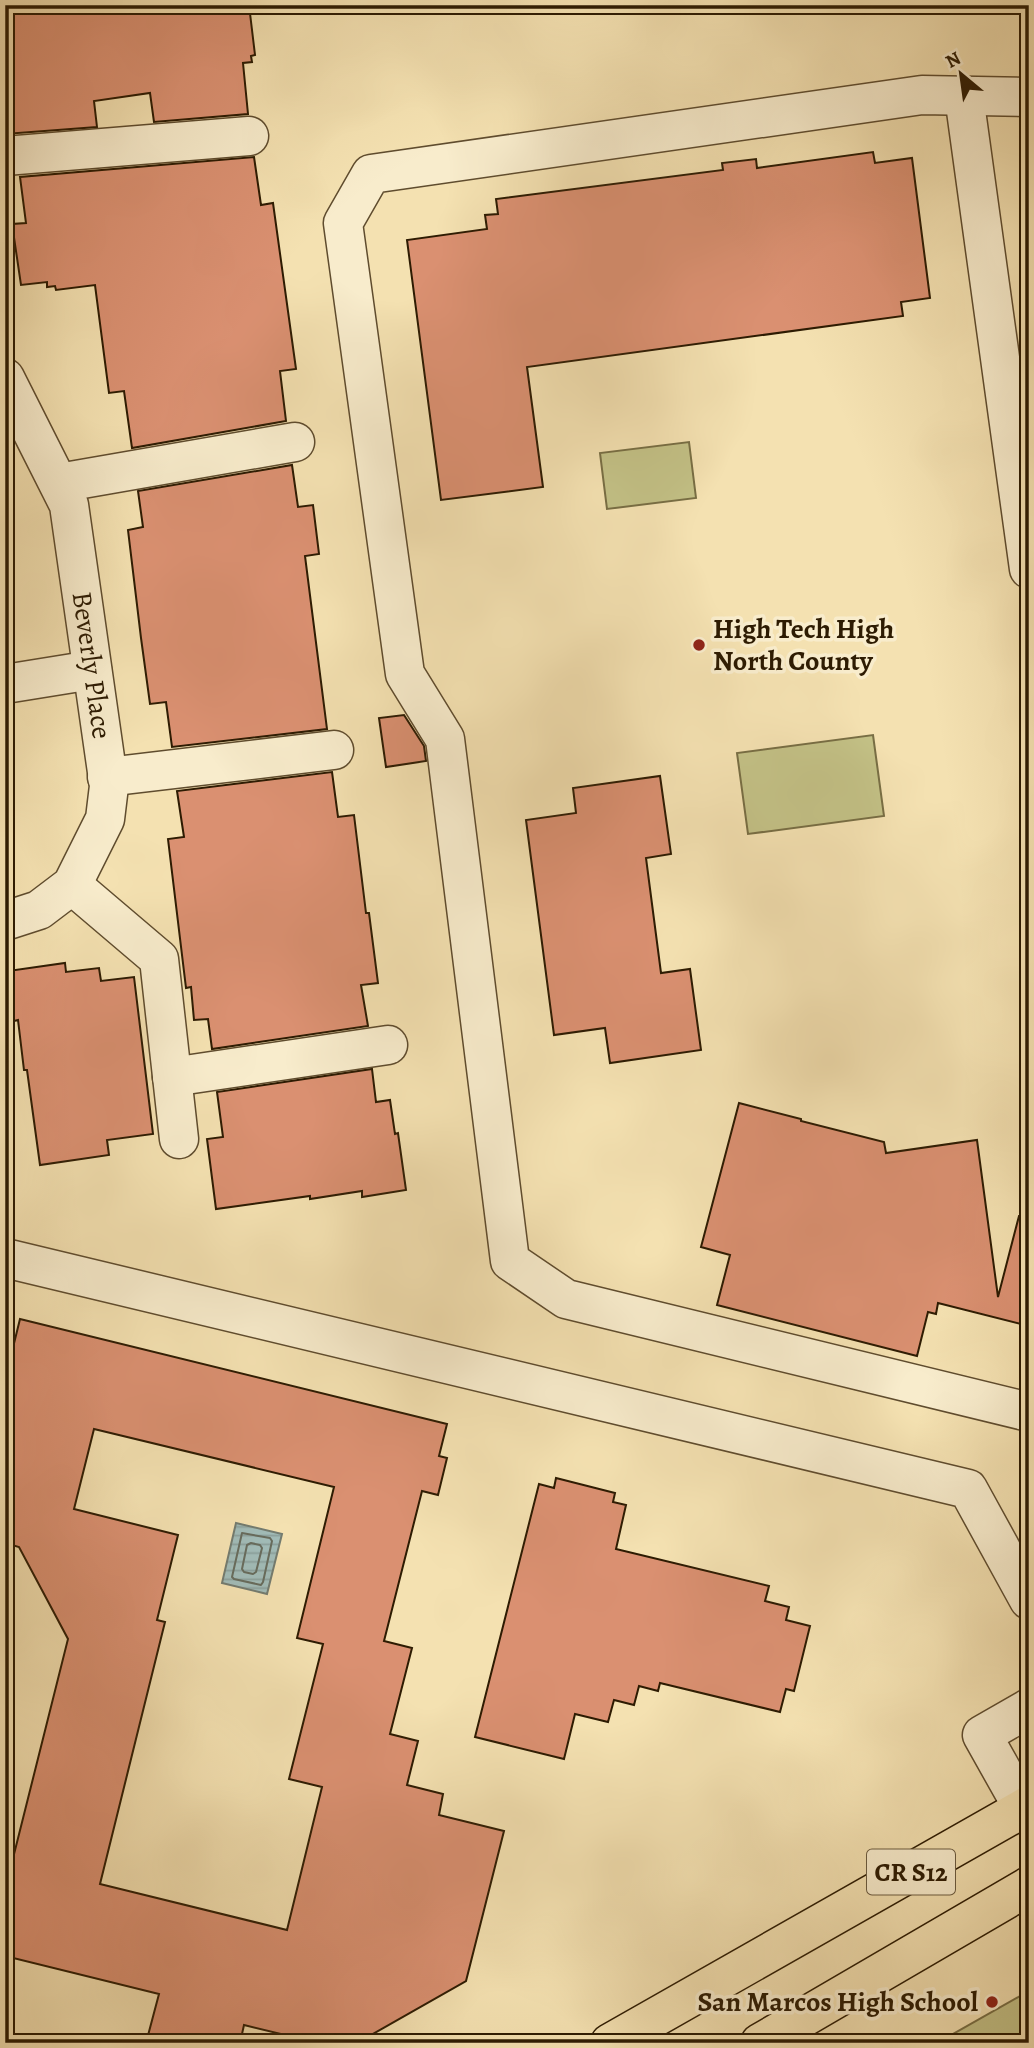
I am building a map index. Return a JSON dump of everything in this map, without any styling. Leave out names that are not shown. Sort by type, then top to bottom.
[{"type":"main road","name":"CR S12","points":[[610,2043],[1026,1807]]},
{"type":"main road","name":"CR S12","points":[[760,2043],[1029,1886]]},
{"type":"street","points":[[1029,97],[922,96],[371,174],[343,223],[405,674],[445,739],[510,1261],[566,1299],[1029,1412]]},
{"type":"street","points":[[964,96],[1029,569]]},
{"type":"street","points":[[5,156],[249,136]]},
{"type":"street","name":"Beverly Place","points":[[5,378],[69,505],[109,786],[105,819],[72,884],[39,910],[5,921]]},
{"type":"street","points":[[59,483],[295,442]]},
{"type":"street","points":[[5,684],[92,670]]},
{"type":"street","points":[[107,777],[334,750]]},
{"type":"street","points":[[72,884],[159,959],[179,1139]]},
{"type":"street","points":[[172,1077],[388,1045]]},
{"type":"street","points":[[5,1258],[968,1489],[1029,1600]]},
{"type":"street","points":[[1026,1807],[982,1735],[1029,1708]]},
{"type":"shaded area","points":[[689,442],[696,498],[607,509],[600,453]]},
{"type":"shaded area","points":[[873,735],[884,816],[748,834],[737,753]]},
{"type":"shaded area","points":[[1029,1991],[1029,2043],[937,2043]]},
{"type":"water","points":[[236,1523],[282,1534],[267,1594],[222,1583]]},
{"type":"building","points":[[5,5],[69,5],[70,10],[110,5],[249,5],[255,55],[251,56],[252,62],[243,63],[248,114],[154,122],[150,93],[94,101],[97,127],[5,134]]},
{"type":"building","points":[[873,152],[875,163],[912,158],[930,298],[901,302],[903,316],[527,367],[543,487],[441,500],[407,240],[487,229],[485,215],[498,214],[496,199],[723,170],[722,163],[756,159],[757,168]]},
{"type":"building","points":[[254,157],[261,205],[273,203],[296,369],[280,371],[286,421],[132,448],[124,391],[109,393],[95,285],[56,290],[55,286],[47,287],[47,282],[21,285],[12,224],[26,223],[20,177]]},
{"type":"building","points":[[292,465],[298,507],[313,505],[319,554],[305,556],[327,729],[172,747],[166,702],[150,704],[141,638],[128,530],[143,527],[138,491]]},
{"type":"building","points":[[404,715],[424,746],[426,761],[386,767],[379,718]]},
{"type":"building","points":[[332,772],[338,817],[354,815],[366,913],[369,913],[378,983],[361,985],[368,1026],[212,1049],[208,1019],[194,1020],[191,987],[186,988],[168,839],[184,837],[177,791]]},
{"type":"building","points":[[660,776],[671,854],[646,858],[661,973],[690,969],[701,1050],[610,1063],[605,1028],[554,1035],[526,820],[576,813],[573,788]]},
{"type":"building","points":[[65,963],[66,972],[99,968],[101,981],[134,977],[153,1134],[107,1140],[109,1155],[40,1165],[27,1070],[24,1070],[18,1020],[14,1021],[8,971]]},
{"type":"building","points":[[372,1069],[376,1102],[390,1100],[395,1134],[398,1133],[406,1190],[362,1197],[362,1191],[310,1199],[310,1196],[216,1209],[207,1139],[223,1137],[217,1092]]},
{"type":"building","points":[[739,1103],[884,1142],[886,1153],[977,1140],[998,1297],[1019,1216],[1029,1217],[1029,1326],[938,1303],[936,1314],[928,1312],[917,1356],[717,1305],[730,1255],[701,1247]]},
{"type":"building","points":[[20,1319],[447,1424],[439,1456],[447,1458],[438,1495],[422,1491],[384,1641],[412,1648],[390,1734],[418,1741],[407,1785],[443,1794],[439,1815],[504,1831],[466,1981],[357,2043],[318,2043],[244,2025],[240,2043],[146,2043],[159,1994],[5,1956],[5,1890],[68,1639],[19,1547],[5,1543],[5,1380]],"holes":[[[94,1429],[334,1487],[297,1638],[323,1644],[289,1779],[322,1787],[287,1930],[100,1884],[165,1622],[157,1620],[178,1535],[74,1509]]]},
{"type":"building","points":[[556,1478],[615,1493],[613,1502],[626,1505],[616,1549],[769,1586],[765,1601],[789,1607],[786,1620],[810,1626],[794,1691],[786,1689],[780,1712],[660,1683],[658,1691],[639,1686],[634,1705],[614,1700],[608,1722],[575,1714],[564,1759],[475,1737],[539,1484],[554,1488]]},
{"type":"place","name":"High Tech High North County","points":[[699,645]]},
{"type":"place","name":"San Marcos High School","points":[[992,2002]]}]
